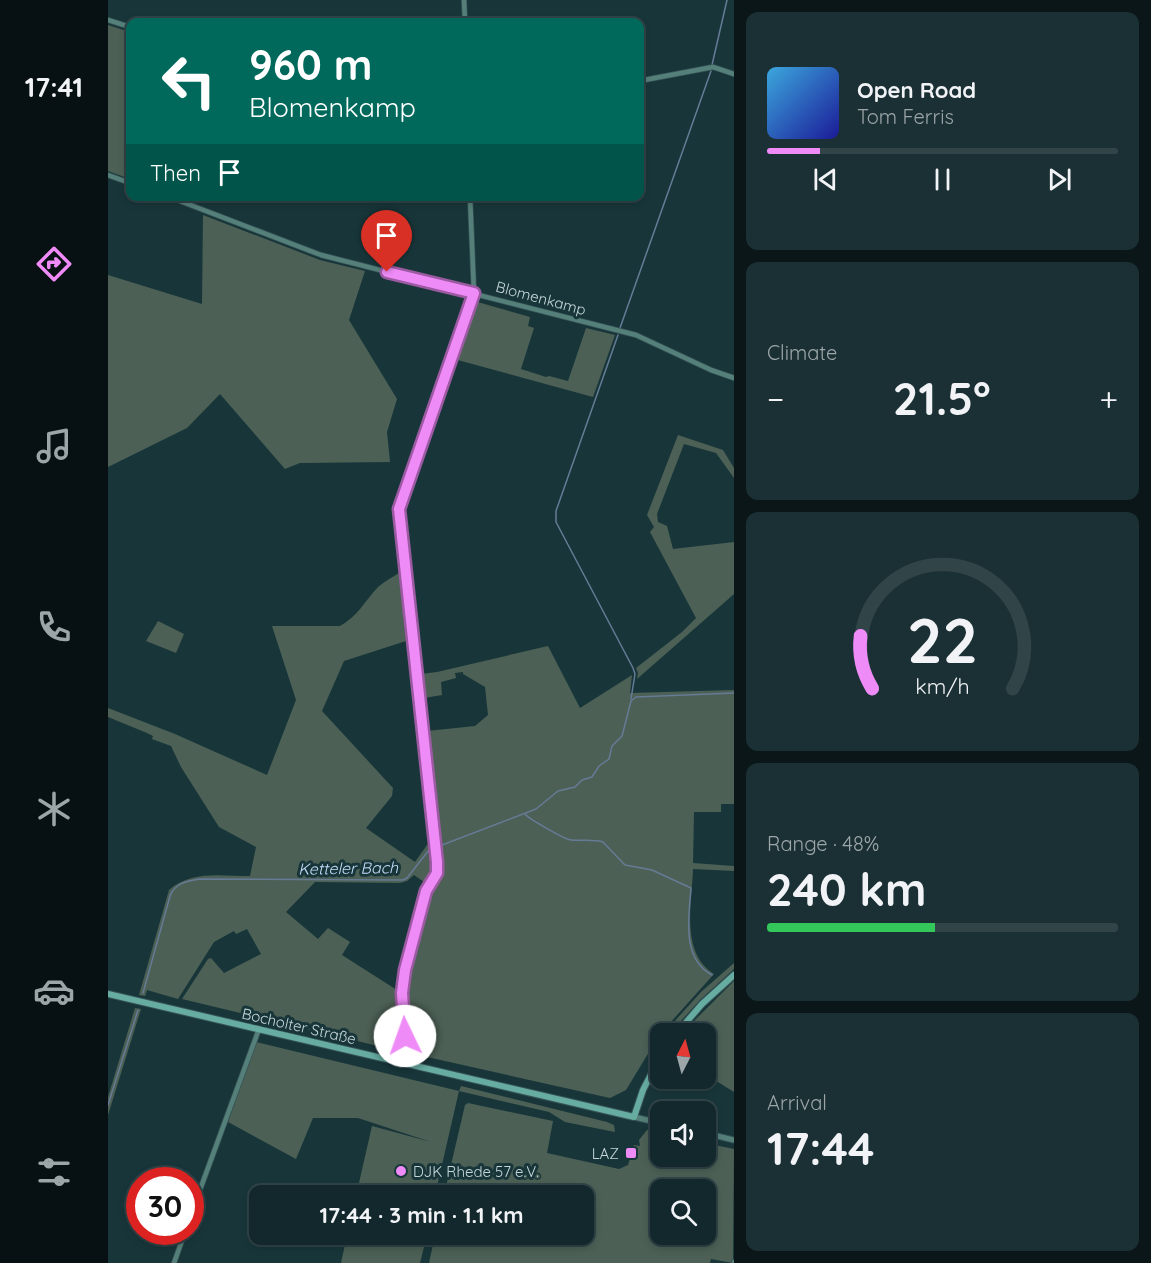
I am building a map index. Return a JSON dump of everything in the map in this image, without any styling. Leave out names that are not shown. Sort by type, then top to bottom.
[{"type":"main road","points":[[686,1023],[702,1004],[734,975]]},
{"type":"main road","name":"Bocholter Straße","points":[[108,994],[634,1117]]},
{"type":"main road","points":[[634,1117],[650,1076]]},
{"type":"street","points":[[464,0],[465,18]]},
{"type":"street","points":[[108,20],[126,26]]},
{"type":"street","points":[[644,80],[713,67],[734,74]]},
{"type":"street","points":[[108,175],[126,182]]},
{"type":"street","name":"Blomenkamp","points":[[180,201],[321,255],[636,335],[711,370],[734,378]]},
{"type":"street","points":[[406,1063],[402,993],[405,970],[426,891],[437,873],[399,509],[474,293],[470,201]]},
{"type":"street","points":[[204,1179],[259,1029]]},
{"type":"street","name":"Bocholter Straße","points":[[634,1117],[650,1121]]},
{"type":"street","points":[[716,1136],[734,1140]]},
{"type":"street","points":[[174,1263],[180,1245]]},
{"type":"green space","points":[[108,25],[126,31],[126,178],[108,171]]},
{"type":"green space","points":[[203,215],[320,260],[365,271],[349,320],[397,399],[387,432],[390,462],[300,463],[285,469],[220,394],[187,428],[108,467],[108,275],[202,304]]},
{"type":"green space","points":[[474,301],[530,317],[528,326],[534,328],[521,369],[546,377],[568,381],[586,328],[615,335],[593,397],[454,359]]},
{"type":"green space","points":[[678,435],[723,450],[734,468],[734,478],[716,453],[684,444],[657,514],[658,522],[667,526],[673,549],[734,542],[734,594],[637,679],[636,668],[696,618],[650,532],[654,527],[647,515]]},
{"type":"green space","points":[[399,573],[406,641],[344,661],[322,711],[393,788],[392,796],[366,828],[415,862],[427,845],[433,844],[434,872],[427,884],[414,875],[400,883],[315,882],[286,912],[318,939],[328,928],[350,942],[342,955],[400,992],[403,1052],[182,999],[208,959],[211,958],[224,973],[261,954],[247,929],[236,934],[234,931],[214,942],[178,999],[147,990],[145,996],[139,995],[169,890],[187,879],[197,877],[250,876],[256,847],[219,827],[181,767],[171,746],[108,717],[108,708],[175,734],[267,775],[296,700],[272,626],[340,626],[356,613],[378,587]]},
{"type":"green space","points":[[158,621],[184,634],[176,653],[146,641]]},
{"type":"green space","points":[[548,646],[580,708],[632,675],[630,693],[734,690],[734,804],[721,804],[721,812],[694,812],[693,863],[734,866],[734,871],[693,869],[690,912],[692,941],[703,965],[714,974],[670,1023],[650,1023],[650,1050],[626,1090],[610,1098],[409,1053],[404,995],[406,976],[424,905],[432,888],[438,883],[441,869],[427,731],[475,726],[488,715],[485,687],[463,672],[455,673],[456,678],[441,682],[442,695],[424,698],[421,674]]},
{"type":"green space","points":[[734,963],[734,969],[679,1023],[673,1023],[701,992]]},
{"type":"green space","points":[[734,981],[734,1092],[716,1081],[716,1023],[692,1023]]},
{"type":"green space","points":[[135,1008],[141,1009],[108,1115],[108,1097]]},
{"type":"green space","points":[[256,1042],[459,1091],[437,1185],[359,1185],[372,1126],[431,1142],[358,1118],[313,1118],[296,1159],[228,1122]]},
{"type":"green space","points":[[461,1086],[607,1122],[614,1125],[615,1132],[565,1122],[549,1112],[459,1091]]},
{"type":"green space","points":[[468,1103],[553,1121],[547,1153],[619,1169],[628,1165],[634,1145],[640,1146],[639,1140],[647,1130],[650,1131],[650,1167],[716,1167],[716,1145],[734,1149],[733,1263],[711,1259],[710,1263],[429,1263],[433,1245],[594,1245],[594,1185],[446,1185],[465,1105]]},
{"type":"green space","points":[[345,1245],[424,1245],[420,1263],[341,1263]]},
{"type":"waterway","points":[[712,65],[727,0]]},
{"type":"waterway","points":[[620,328],[711,71]]},
{"type":"waterway","points":[[618,335],[556,511],[556,522],[633,668],[635,674],[631,699]]},
{"type":"waterway","name":"Ketteler Bach","points":[[143,993],[170,896],[182,883],[200,879],[403,880],[429,850],[536,809],[558,791],[575,787],[582,780],[592,777],[599,766],[609,759],[612,746],[622,736],[631,701],[636,697],[734,693]]},
{"type":"waterway","points":[[525,814],[568,839],[603,842],[625,865],[652,870],[691,888],[689,924],[691,948],[695,959],[712,975]]},
{"type":"waterway","name":"Ketteler Bach","points":[[108,1105],[138,1010]]},
{"type":"place","name":"LAZ","points":[[631,1153]]},
{"type":"place","name":"DJK Rhede 57 e.V.","points":[[401,1171]]},
{"type":"route","points":[[387,272],[474,293],[399,509],[437,862],[437,873],[426,891],[419,912],[405,970],[402,993],[405,1036]]}]
